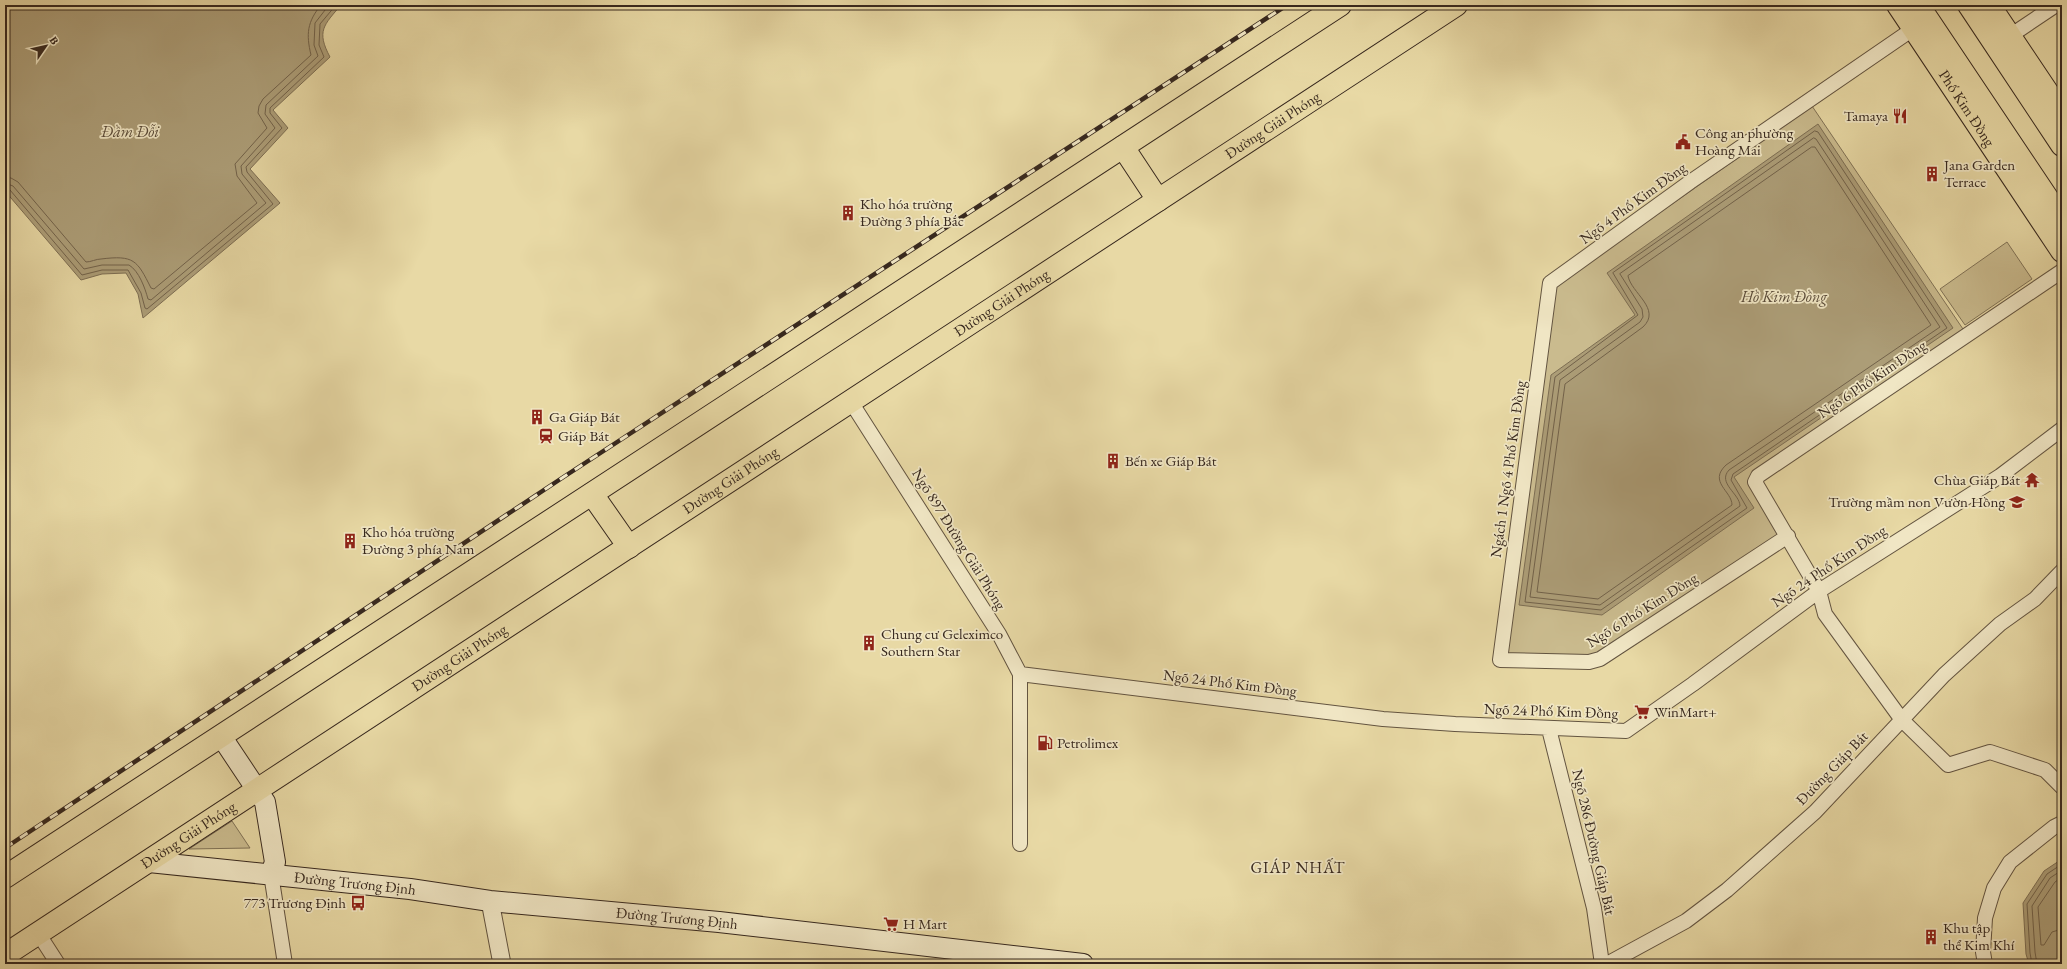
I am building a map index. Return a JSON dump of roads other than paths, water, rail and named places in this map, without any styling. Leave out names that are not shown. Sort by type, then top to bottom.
[{"type":"main road","points":[[5,877],[1340,5]]},
{"type":"main road","name":"Đường Giải Phóng","points":[[5,955],[629,548],[1456,5]]},
{"type":"main road","name":"Phố Kim Đồng","points":[[1898,5],[2062,251]]},
{"type":"main road","points":[[1918,5],[2062,220]]},
{"type":"main road","points":[[1969,5],[2062,145]]},
{"type":"main road","points":[[1989,5],[2062,114]]},
{"type":"main road","points":[[1118,150],[1153,204]]},
{"type":"main road","points":[[592,494],[629,548]]},
{"type":"main road","name":"Đường Trương Định","points":[[220,736],[265,802],[275,862],[271,874]]},
{"type":"main road","name":"Đường Trương Định","points":[[149,862],[410,889],[490,901],[719,922],[1083,964]]},
{"type":"street","points":[[2010,36],[2056,5]]},
{"type":"street","name":"Ngõ 4 Phố Kim Đồng","points":[[1550,283],[1690,182],[1913,29]]},
{"type":"street","name":"Ngõ 6 Phố Kim Đồng","points":[[2062,271],[1758,476],[1755,482],[1819,591],[1825,614],[1902,720],[1948,766],[1990,752],[2045,770],[2062,787]]},
{"type":"street","name":"Ngách 1 Ngõ 4 Phố Kim Đồng","points":[[1500,660],[1550,283]]},
{"type":"street","name":"Ngõ 897 Đường Giải Phóng","points":[[851,402],[999,634],[1020,674],[1020,844]]},
{"type":"street","name":"Ngõ 24 Phố Kim Đồng","points":[[1020,674],[1383,719],[1549,729],[1626,731],[1694,684],[1819,591],[2000,476],[2062,429]]},
{"type":"street","name":"Ngõ 6 Phố Kim Đồng","points":[[1500,660],[1589,662],[1600,659],[1788,536]]},
{"type":"street","name":"Đường Giáp Bát","points":[[1607,964],[1686,921],[1727,890],[1815,812],[1944,675],[2000,624],[2035,599],[2062,571]]},
{"type":"street","name":"Ngõ 286 Đường Giáp Bát","points":[[1549,729],[1594,908],[1602,964]]},
{"type":"street","points":[[1985,964],[1983,952],[1985,918],[1994,888],[2010,862],[2054,827],[2062,823]]},
{"type":"street","points":[[271,874],[285,964]]},
{"type":"street","points":[[490,901],[502,964]]},
{"type":"street","points":[[38,933],[58,964]]},
{"type":"water","name":"Đầm Đỗi","points":[[5,5],[341,5],[326,23],[324,29],[323,41],[330,57],[273,110],[288,128],[250,169],[280,203],[143,318],[138,294],[126,273],[102,274],[81,280],[5,191]]},
{"type":"water","name":"Hồ Kim Đồng","points":[[1818,124],[1953,328],[1734,477],[1754,508],[1602,615],[1519,605],[1551,375],[1635,315],[1607,273]]},
{"type":"water","points":[[2062,859],[2062,940],[2059,948],[2062,964],[2029,964],[2026,954],[2023,903],[2044,871]]},
{"type":"railway","points":[[5,848],[562,478],[1287,5]]},
{"type":"place","name":"Tamaya","points":[[1900,116]]},
{"type":"place","name":"Công an phường Hoàng Mai","points":[[1683,142]]},
{"type":"place","name":"Jana Garden Terrace","points":[[1932,174]]},
{"type":"place","name":"Kho hóa trường Đường 3 phía Bắc","points":[[848,213]]},
{"type":"place","name":"Ga Giáp Bát","points":[[537,417]]},
{"type":"place","name":"Giáp Bát","points":[[546,436]]},
{"type":"place","name":"Bến xe Giáp Bát","points":[[1113,461]]},
{"type":"place","name":"Chùa Giáp Bát","points":[[2032,480]]},
{"type":"place","name":"Trường mầm non Vườn Hồng","points":[[2017,502]]},
{"type":"place","name":"Kho hóa trường Đường 3 phía Nam","points":[[350,541]]},
{"type":"place","name":"Chung cư Geleximco Southern Star","points":[[869,643]]},
{"type":"place","name":"WinMart+","points":[[1642,712]]},
{"type":"place","name":"Petrolimex","points":[[1045,743]]},
{"type":"place","name":"773 Trương Định","points":[[358,903]]},
{"type":"place","name":"H Mart","points":[[891,924]]},
{"type":"place","name":"Khu tập thể Kim Khí","points":[[1931,937]]},
{"type":"district","name":"GIÁP NHẤT","points":[[1298,867]]}]
